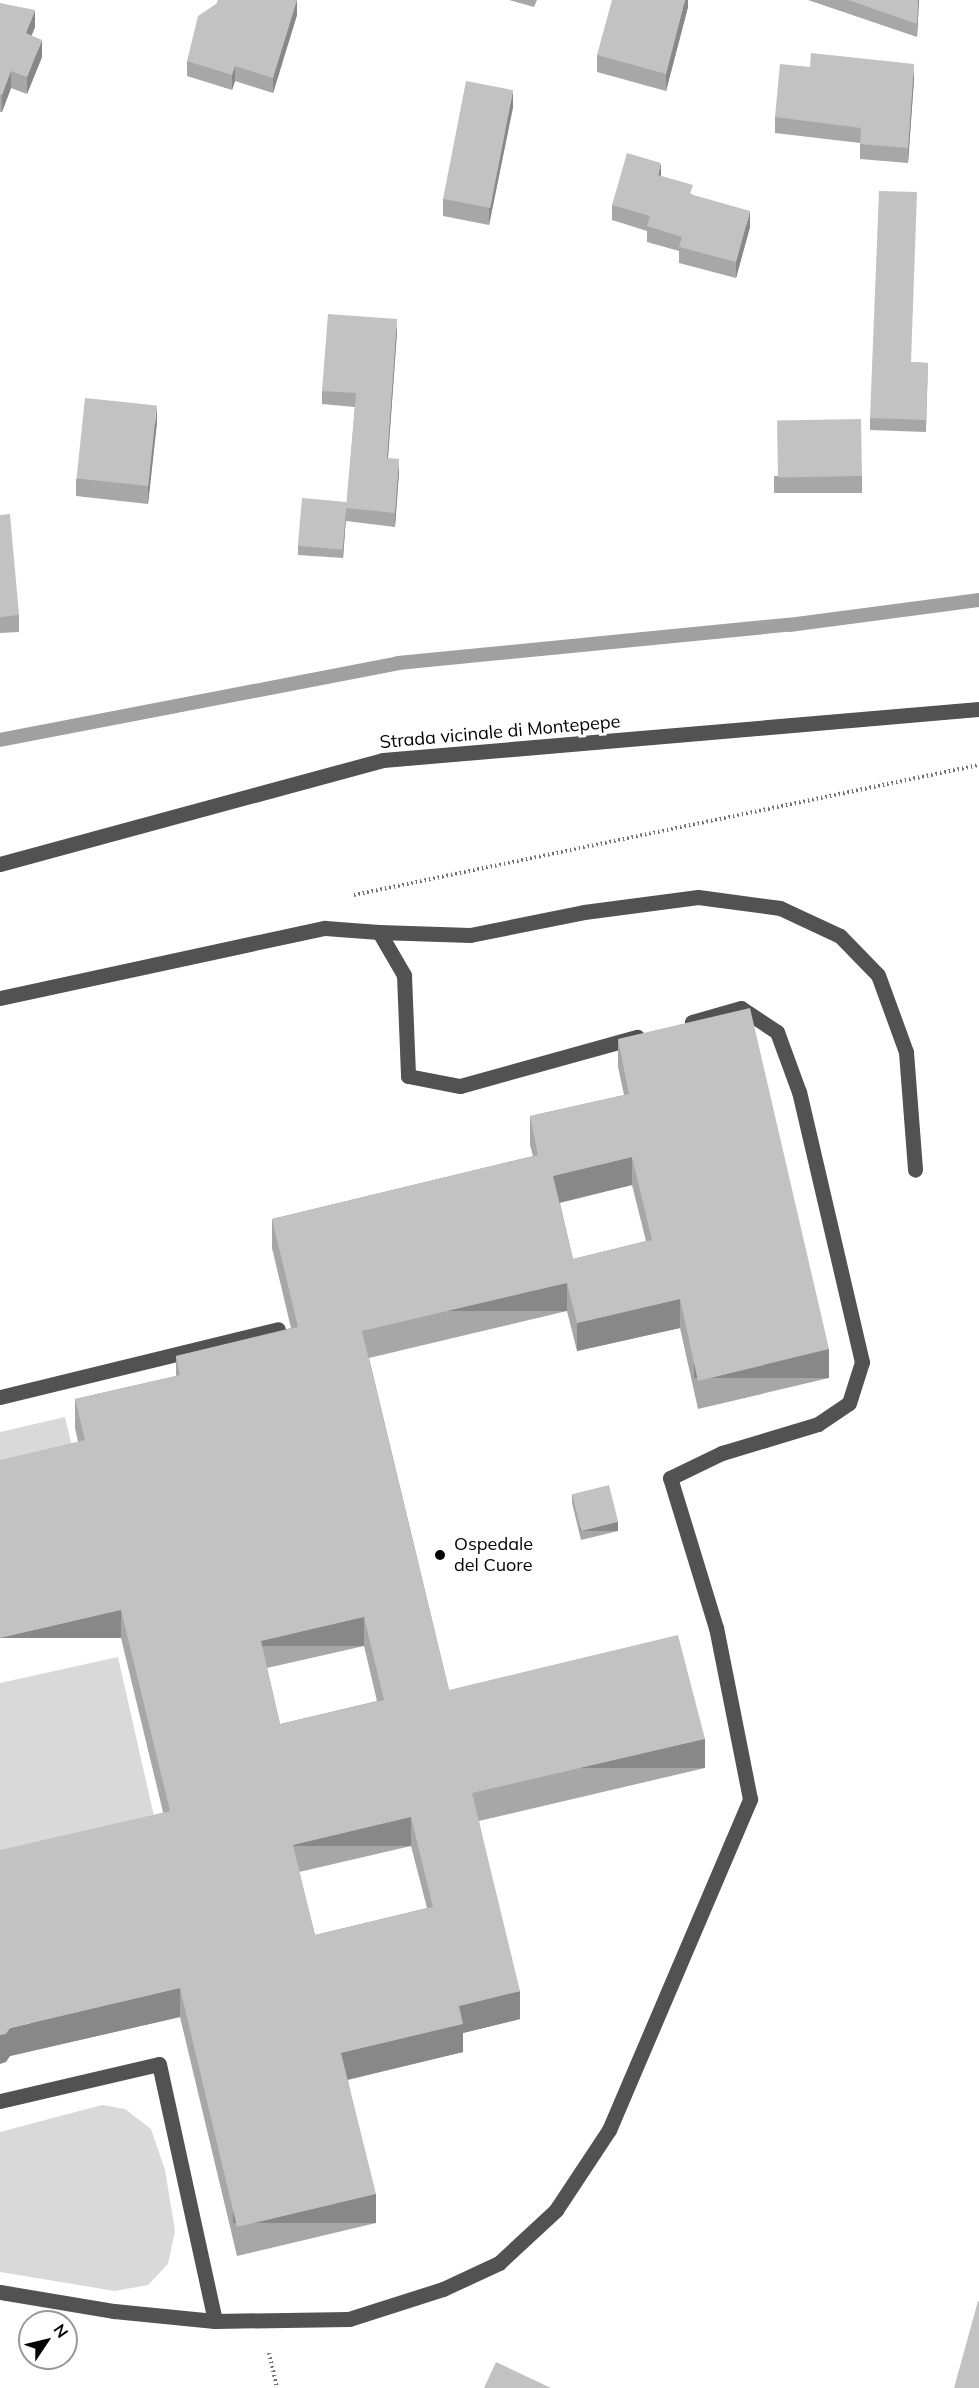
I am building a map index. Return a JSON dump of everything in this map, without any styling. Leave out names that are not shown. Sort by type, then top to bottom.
[{"type":"street","name":"Strada vicinale di Montepepe","points":[[0,864],[383,760],[979,709]]},
{"type":"street","points":[[0,998],[325,928],[470,935],[584,912],[698,897],[780,908],[840,936],[878,975],[906,1052],[915,1170]]},
{"type":"street","points":[[379,932],[404,975],[408,1076],[460,1086],[651,1033]]},
{"type":"street","points":[[0,2292],[114,2311],[215,2321],[349,2319],[443,2289],[499,2263],[556,2210],[609,2130],[690,1947],[750,1799],[716,1628],[670,1478],[722,1453],[818,1424],[849,1403],[862,1362],[799,1092],[777,1032],[741,1008],[674,1027]]},
{"type":"street","points":[[0,1397],[278,1329]]},
{"type":"street","points":[[0,2101],[159,2064],[215,2321]]},
{"type":"path","points":[[347,897],[979,765]]},
{"type":"shaded area","points":[[65,1417],[74,1455],[0,1471],[0,1432]]},
{"type":"shaded area","points":[[118,1657],[158,1834],[0,1869],[0,1683]]},
{"type":"shaded area","points":[[102,2105],[125,2109],[151,2129],[165,2170],[175,2231],[168,2264],[148,2285],[115,2291],[0,2272],[0,2132]]},
{"type":"building","points":[[218,0],[297,0],[273,78],[235,66],[232,75],[187,61],[198,16],[216,4]]},
{"type":"building","points":[[612,0],[685,0],[666,74],[597,55]]},
{"type":"building","points":[[848,0],[918,0],[917,24]]},
{"type":"building","points":[[0,3],[35,10],[26,33],[42,40],[27,77],[11,71],[2,95],[0,95]]},
{"type":"building","points":[[811,53],[914,64],[908,148],[860,144],[861,128],[775,117],[780,64],[810,67]]},
{"type":"building","points":[[466,81],[513,90],[490,208],[443,199]]},
{"type":"building","points":[[627,153],[661,163],[658,175],[693,185],[690,194],[750,211],[736,262],[679,247],[682,237],[647,226],[650,216],[612,205]]},
{"type":"building","points":[[879,191],[917,192],[911,362],[928,363],[926,420],[870,418]]},
{"type":"building","points":[[328,314],[397,319],[387,458],[399,459],[395,513],[346,508],[356,393],[322,391]]},
{"type":"building","points":[[85,398],[157,406],[148,486],[77,479]]},
{"type":"building","points":[[861,419],[862,476],[778,477],[777,420]]},
{"type":"building","points":[[302,498],[347,502],[343,550],[298,546]]},
{"type":"building","points":[[10,514],[19,615],[0,617],[0,515]]},
{"type":"building","points":[[750,1008],[829,1349],[698,1381],[680,1299],[577,1323],[567,1283],[362,1331],[449,1690],[678,1635],[705,1739],[472,1793],[520,1991],[459,2006],[463,2024],[341,2053],[376,2194],[237,2227],[180,1988],[10,2028],[6,2034],[0,2035],[0,1850],[170,1811],[121,1610],[0,1638],[0,1460],[85,1440],[75,1399],[180,1375],[176,1356],[298,1327],[272,1219],[538,1155],[530,1116],[629,1094],[618,1039]],"holes":[[[632,1157],[652,1240],[573,1259],[553,1176]],[[364,1617],[384,1700],[280,1724],[261,1641]],[[411,1817],[433,1907],[315,1935],[293,1845]]]},
{"type":"building","points":[[609,1485],[618,1522],[581,1531],[572,1494]]},
{"type":"building","points":[[978,2301],[979,2388],[954,2388]]},
{"type":"building","points":[[496,2362],[551,2388],[484,2388]]},
{"type":"waterway","points":[[0,740],[398,663],[789,625],[979,600]]},
{"type":"place","name":"Ospedale del Cuore","points":[[440,1555]]}]
